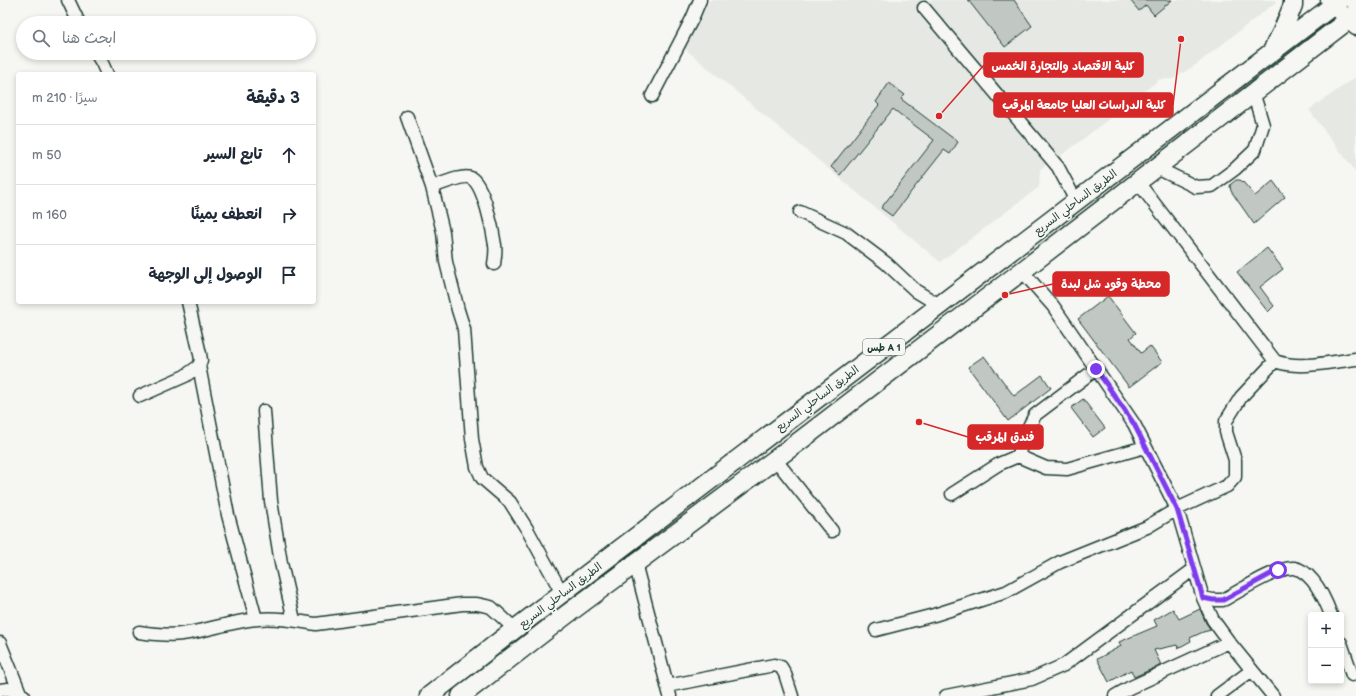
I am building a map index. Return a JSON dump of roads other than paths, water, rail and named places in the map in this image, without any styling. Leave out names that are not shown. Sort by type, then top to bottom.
[{"type":"highway","points":[[1271,52],[1282,32],[1293,4],[1293,0]]},
{"type":"highway","name":"الطريق الساحلي السريع","points":[[429,696],[1271,52],[1334,2]]},
{"type":"highway","name":"الطريق الساحلي السريع","points":[[471,693],[635,563],[775,459],[1022,271],[1253,92],[1353,20]]},
{"type":"main road","points":[[1353,0],[1356,4]]},
{"type":"main road","points":[[1334,2],[1353,20]]},
{"type":"street","points":[[68,0],[76,16]]},
{"type":"street","points":[[652,96],[692,19],[700,0]]},
{"type":"street","points":[[924,8],[1058,167],[1076,200]]},
{"type":"street","points":[[100,60],[105,72]]},
{"type":"street","points":[[1155,167],[1196,187],[1212,186],[1235,169],[1255,150],[1263,125],[1253,92]]},
{"type":"street","points":[[407,117],[432,187],[443,232],[446,262],[464,329],[472,439],[477,467],[482,478],[510,502],[562,594]]},
{"type":"street","points":[[432,187],[463,177],[471,178],[475,181],[484,198],[496,246],[494,264]]},
{"type":"street","points":[[1137,181],[1275,361],[1294,366],[1356,360]]},
{"type":"street","points":[[800,212],[846,233],[886,263],[916,291],[939,305]]},
{"type":"street","points":[[1022,271],[1053,306],[1134,424],[1177,509],[1203,598],[1213,620],[1273,696]]},
{"type":"street","points":[[188,304],[200,354],[200,366],[228,515],[256,619]]},
{"type":"street","points":[[876,630],[934,615],[1006,592],[1060,562],[1147,527],[1177,509],[1227,486],[1234,477],[1235,460],[1226,432],[1226,420],[1241,397],[1275,361]]},
{"type":"street","points":[[140,396],[185,376],[200,366]]},
{"type":"street","points":[[1018,456],[1024,436],[1035,415],[1096,369]]},
{"type":"street","points":[[264,411],[271,501],[281,563],[294,620]]},
{"type":"street","points":[[952,494],[998,464],[1018,456],[1046,468],[1067,469],[1146,448]]},
{"type":"street","points":[[775,459],[832,531]]},
{"type":"street","points":[[635,563],[668,691],[774,665],[781,667],[785,674],[792,696]]},
{"type":"street","points":[[1203,598],[1223,600],[1278,570],[1293,568],[1306,573],[1325,600],[1330,612]]},
{"type":"street","points":[[946,696],[1032,679],[1064,665],[1194,569]]},
{"type":"street","points":[[139,632],[182,634],[256,619],[270,618],[316,624],[462,604],[477,604],[491,607],[515,630]]},
{"type":"street","points":[[1115,696],[1129,688],[1229,642]]},
{"type":"street","points":[[0,643],[22,694]]},
{"type":"street","points":[[1343,648],[1352,676]]},
{"type":"street","points":[[1216,696],[1252,670]]},
{"type":"street","points":[[0,690],[8,689],[22,694]]},
{"type":"place","name":"كلية الدراسات العليا جامعة المرقب","points":[[1181,39]]},
{"type":"place","name":"كلية الاقتصاد والتجارة الخمس","points":[[939,116]]},
{"type":"place","name":"محطة وقود شل لبدة","points":[[1005,295]]},
{"type":"place","name":"فندق المرقب","points":[[919,422]]}]
